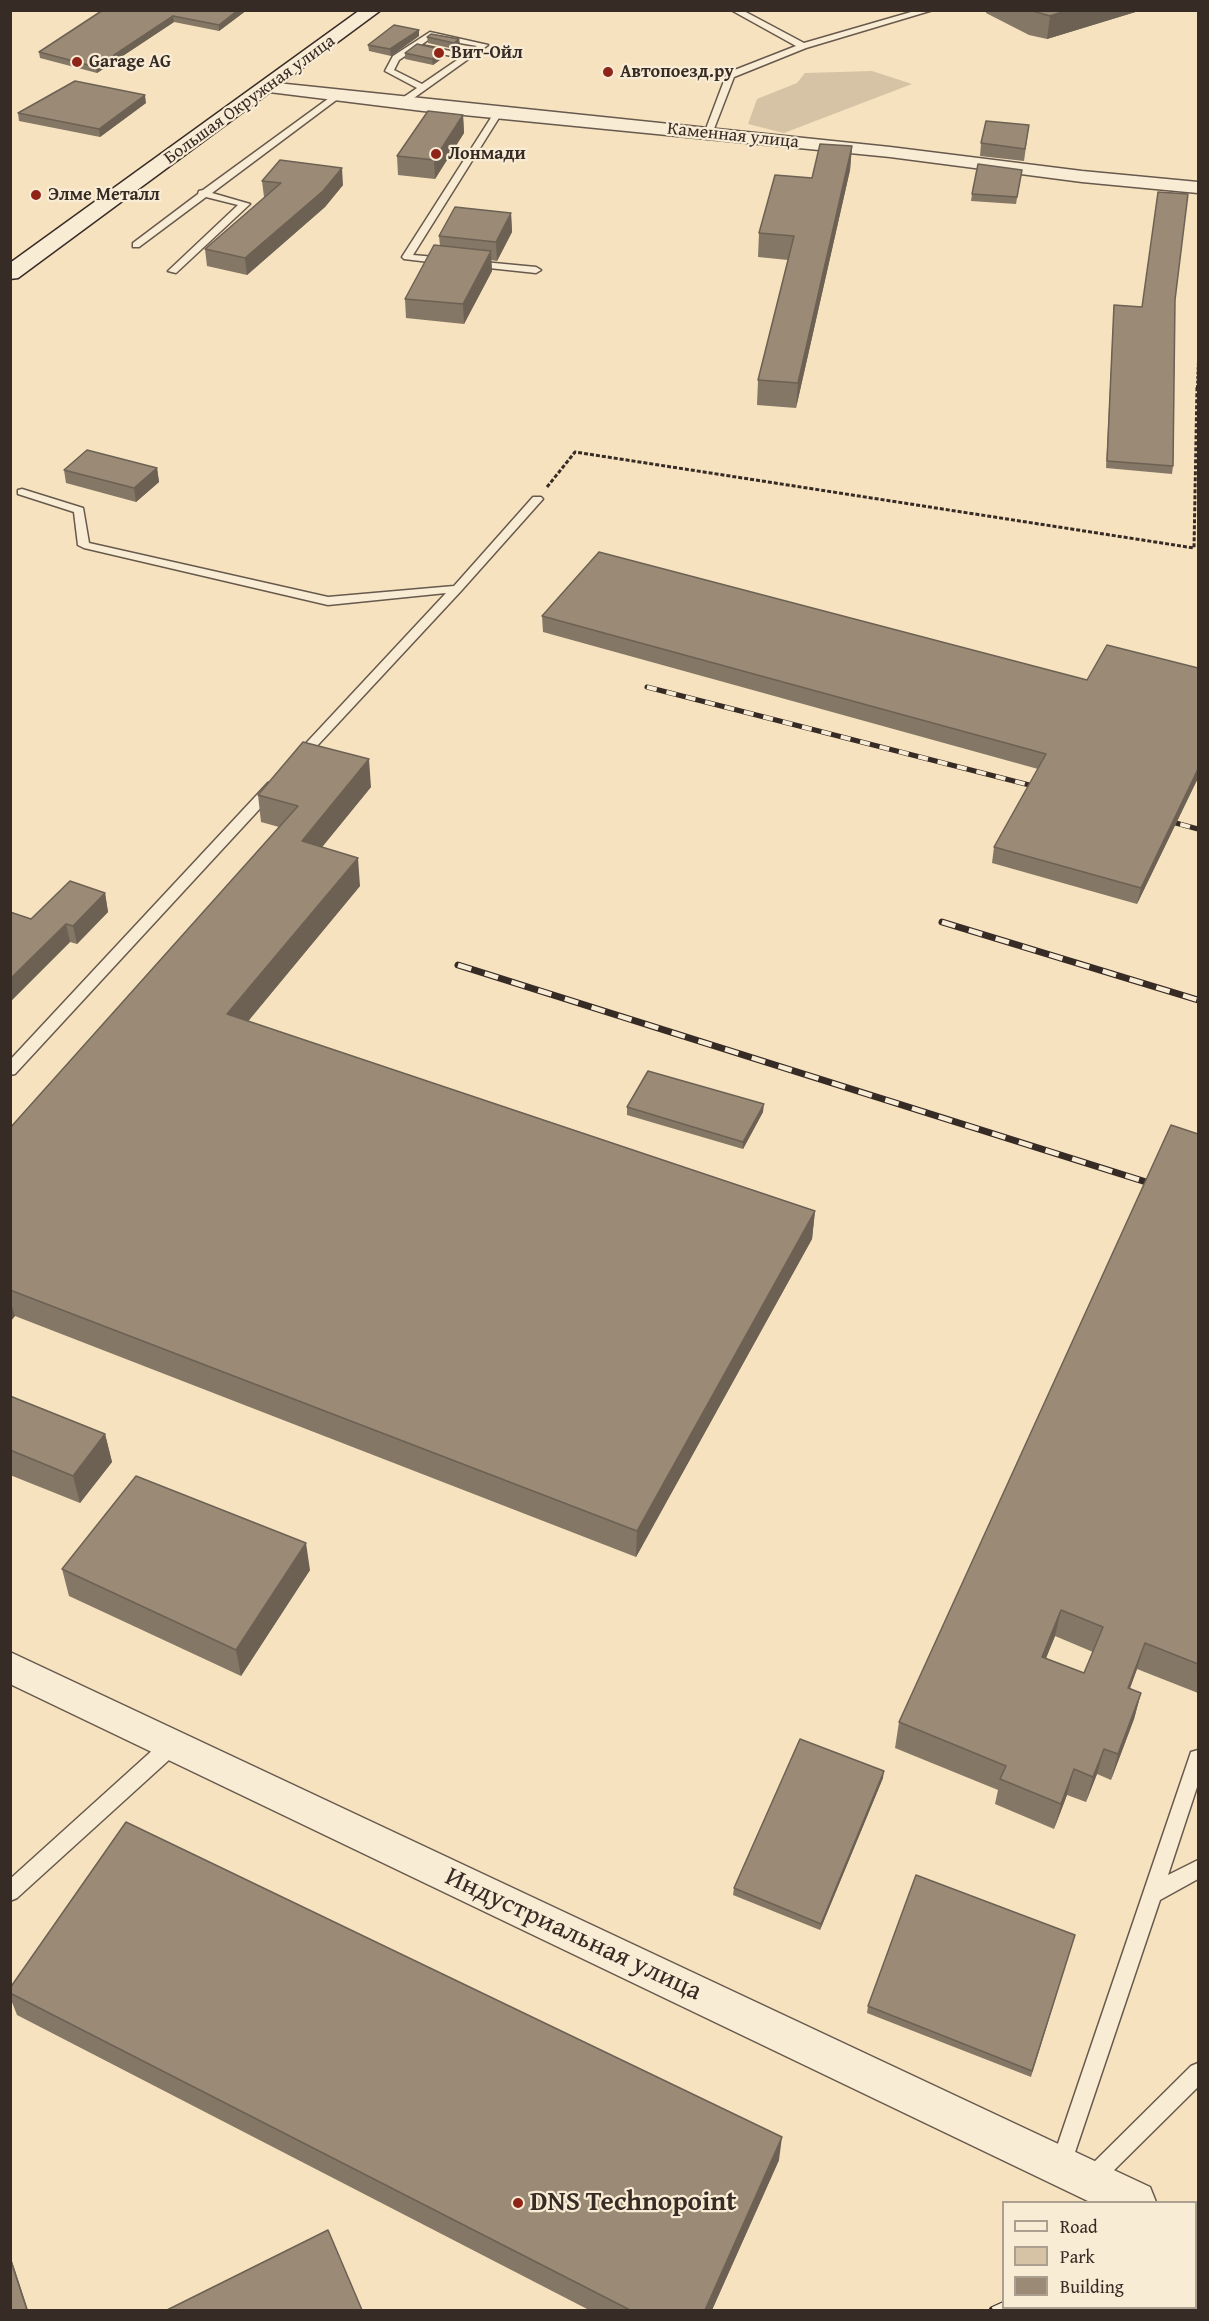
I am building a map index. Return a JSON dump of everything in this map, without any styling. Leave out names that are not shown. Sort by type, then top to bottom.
[{"type":"main road","name":"Большая Окружная улица","points":[[10,273],[372,10]]},
{"type":"street","name":"Каменная улица","points":[[267,87],[401,103],[891,152],[1129,183],[1198,188]]},
{"type":"street","name":"Индустриальная улица","points":[[10,1667],[1133,2201]]},
{"type":"lane","points":[[735,10],[803,46]]},
{"type":"lane","points":[[708,134],[730,75],[803,46],[929,10]]},
{"type":"lane","points":[[401,103],[423,88],[484,45],[430,35],[396,58],[389,71],[423,88]]},
{"type":"lane","points":[[415,45],[467,57]]},
{"type":"lane","points":[[136,245],[202,193],[336,96]]},
{"type":"lane","points":[[454,261],[407,257],[498,113]]},
{"type":"lane","points":[[173,271],[245,204],[202,193]]},
{"type":"lane","points":[[465,263],[536,270]]},
{"type":"lane","points":[[22,492],[79,510],[84,545],[328,601],[457,589]]},
{"type":"lane","points":[[10,1070],[457,589],[537,499]]},
{"type":"lane","points":[[10,1892],[173,1744]]},
{"type":"lane","points":[[1074,2174],[1152,1894],[1198,1758]]},
{"type":"lane","points":[[1152,1894],[1198,1869]]},
{"type":"lane","points":[[1074,2174],[1198,2073]]},
{"type":"path","points":[[537,499],[575,452],[1194,548],[1198,360]]},
{"type":"green space","points":[[872,71],[912,84],[784,133],[748,124],[757,99],[797,83],[805,73]]},
{"type":"building","points":[[103,10],[238,10],[219,25],[173,16],[96,67],[39,52]]},
{"type":"building","points":[[1029,10],[1068,10],[1050,16]]},
{"type":"building","points":[[394,25],[419,30],[390,49],[368,45]]},
{"type":"building","points":[[431,34],[459,39],[454,43],[427,37]]},
{"type":"building","points":[[417,44],[444,50],[432,59],[405,53]]},
{"type":"building","points":[[75,81],[145,95],[99,129],[18,113]]},
{"type":"building","points":[[428,111],[463,115],[434,160],[397,156]]},
{"type":"building","points":[[986,121],[1029,125],[1025,149],[981,143]]},
{"type":"building","points":[[820,144],[852,146],[798,383],[758,380],[794,236],[759,233],[775,175],[812,178]]},
{"type":"building","points":[[280,160],[342,168],[323,191],[245,258],[205,249],[281,183],[262,181]]},
{"type":"building","points":[[978,164],[1022,170],[1017,197],[972,194]]},
{"type":"building","points":[[1158,192],[1188,194],[1175,300],[1173,466],[1107,461],[1114,305],[1142,307]]},
{"type":"building","points":[[455,207],[511,213],[496,242],[439,236]]},
{"type":"building","points":[[434,245],[491,251],[463,304],[405,299]]},
{"type":"building","points":[[87,450],[157,468],[134,488],[64,470]]},
{"type":"building","points":[[599,552],[1087,680],[1107,645],[1198,668],[1198,769],[1141,888],[994,847],[1046,754],[542,616]]},
{"type":"building","points":[[303,742],[369,759],[302,841],[358,858],[227,1014],[815,1211],[637,1531],[10,1290],[10,1128],[298,806],[258,795]]},
{"type":"building","points":[[70,881],[105,893],[73,926],[66,924],[10,979],[10,912],[31,919]]},
{"type":"building","points":[[648,1071],[764,1104],[743,1142],[627,1107]]},
{"type":"building","points":[[1171,1125],[1198,1134],[1198,1664],[1145,1643],[1128,1688],[1141,1693],[1118,1754],[1104,1749],[1093,1777],[1074,1769],[1061,1804],[1000,1779],[1006,1766],[899,1722]],"holes":[[[1061,1610],[1103,1627],[1084,1673],[1042,1657]]]},
{"type":"building","points":[[10,1396],[105,1434],[73,1476],[10,1450]]},
{"type":"building","points":[[136,1476],[306,1543],[236,1650],[62,1569]]},
{"type":"building","points":[[800,1739],[884,1771],[821,1924],[734,1888]]},
{"type":"building","points":[[126,1822],[782,2137],[705,2310],[630,2310],[10,1993],[10,1988]]},
{"type":"building","points":[[916,1875],[1075,1935],[1032,2071],[868,2006]]},
{"type":"building","points":[[328,2230],[362,2310],[167,2310]]},
{"type":"building","points":[[10,2258],[27,2310],[10,2310]]},
{"type":"railway","points":[[647,687],[1045,789]]},
{"type":"railway","points":[[1161,819],[1198,829]]},
{"type":"railway","points":[[942,922],[1198,1000]]},
{"type":"railway","points":[[458,965],[1162,1187]]},
{"type":"railway","points":[[993,2310],[1002,2306]]},
{"type":"place","name":"Вит-Ойл","points":[[439,53]]},
{"type":"place","name":"Garage AG","points":[[77,62]]},
{"type":"place","name":"Автопоезд.ру","points":[[608,72]]},
{"type":"place","name":"Лонмади","points":[[436,154]]},
{"type":"place","name":"Элме Металл","points":[[36,195]]},
{"type":"place","name":"DNS Technopoint","points":[[518,2203]]}]
